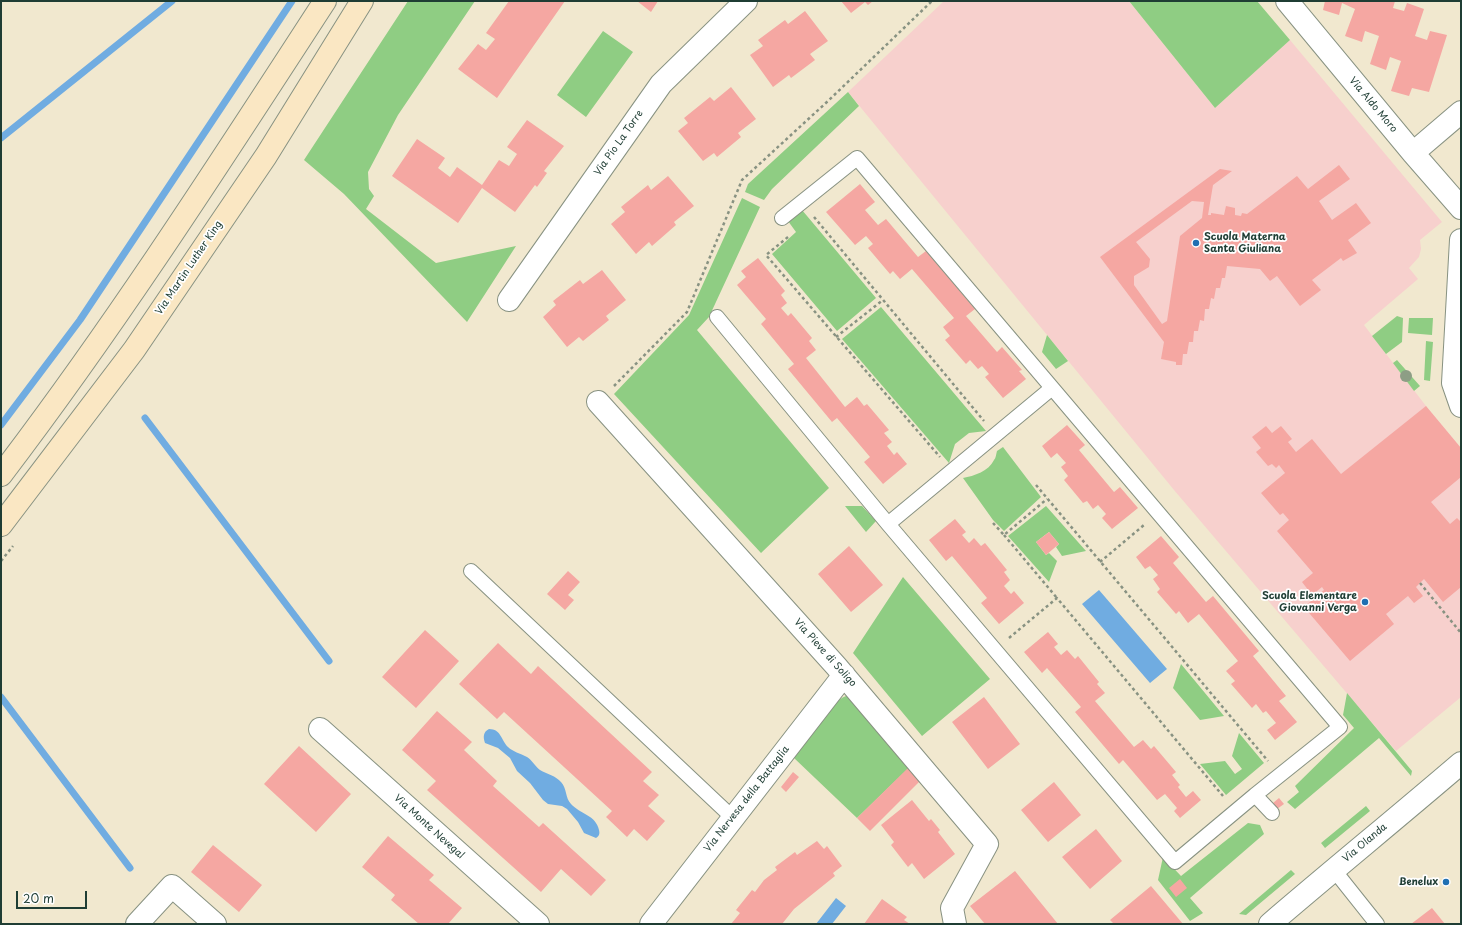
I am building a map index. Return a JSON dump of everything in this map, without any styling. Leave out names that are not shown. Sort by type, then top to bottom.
[{"type":"main road","points":[[1,475],[48,414],[107,330],[231,146],[325,1]]},
{"type":"main road","name":"Via Martin Luther King","points":[[1,525],[134,350],[266,156],[362,1]]},
{"type":"street","name":"Via Pio La Torre","points":[[509,300],[661,84],[746,1]]},
{"type":"street","name":"Via Aldo Moro","points":[[1287,1],[1413,154],[1461,208]]},
{"type":"street","points":[[1413,154],[1461,112]]},
{"type":"street","points":[[1461,240],[1453,383],[1461,406]]},
{"type":"street","name":"Via Pieve di Soligo","points":[[598,402],[844,675],[987,844],[952,908],[955,924]]},
{"type":"street","name":"Via Nervesa della Battaglia","points":[[650,924],[844,675]]},
{"type":"street","name":"Via Monte Nevegal","points":[[320,730],[538,924]]},
{"type":"street","name":"Via Olanda","points":[[1270,924],[1461,763]]},
{"type":"street","points":[[137,924],[172,886],[215,924]]},
{"type":"lane","points":[[717,316],[888,524],[1175,862],[1340,727],[1160,512],[1052,388],[857,158],[782,218]]},
{"type":"lane","points":[[888,524],[1052,388]]},
{"type":"lane","points":[[471,571],[733,818]]},
{"type":"lane","points":[[1255,795],[1272,813]]},
{"type":"lane","points":[[1334,870],[1377,924]]},
{"type":"path","points":[[598,402],[687,312],[742,180],[828,101],[932,1]]},
{"type":"path","points":[[801,202],[995,435]]},
{"type":"path","points":[[782,218],[793,232],[766,255],[952,471]]},
{"type":"path","points":[[836,337],[883,300]]},
{"type":"path","points":[[1036,485],[1280,775]]},
{"type":"path","points":[[1004,535],[1047,499]]},
{"type":"path","points":[[1100,562],[1160,512]]},
{"type":"path","points":[[993,523],[1236,811]]},
{"type":"path","points":[[1420,583],[1461,633]]},
{"type":"path","points":[[994,650],[1057,598]]},
{"type":"shaded area","name":"Scuola Materna Santa Giuliana","points":[[944,1],[1129,1],[1215,108],[1290,40],[1442,222],[1420,240],[1421,249],[1419,257],[1409,268],[1418,279],[1364,325],[1426,406],[1461,448],[1461,697],[1396,751],[1174,490],[848,92]]},
{"type":"green space","points":[[408,1],[475,1],[398,115],[368,172],[369,189],[374,196],[366,209],[436,263],[516,246],[467,322],[344,194],[304,160]]},
{"type":"green space","points":[[1129,1],[1257,1],[1290,40],[1215,108]]},
{"type":"green space","points":[[603,31],[633,52],[586,117],[557,95]]},
{"type":"green space","points":[[848,92],[859,106],[772,189],[764,200],[745,192],[748,184]]},
{"type":"green space","points":[[742,198],[760,207],[709,317],[697,330],[829,488],[761,553],[614,394],[689,315]]},
{"type":"green space","points":[[802,210],[876,298],[837,331],[772,254],[796,232],[788,221]]},
{"type":"green space","points":[[881,307],[986,431],[969,433],[955,444],[949,463],[842,339]]},
{"type":"green space","points":[[1397,316],[1403,318],[1402,342],[1386,354],[1372,336]]},
{"type":"green space","points":[[1409,318],[1433,318],[1432,335],[1408,333]]},
{"type":"green space","points":[[1047,335],[1068,361],[1056,369],[1042,352]]},
{"type":"green space","points":[[1426,341],[1433,342],[1430,381],[1424,380]]},
{"type":"green space","points":[[1397,360],[1420,386],[1414,391],[1393,363]]},
{"type":"green space","points":[[1003,447],[1041,497],[1004,531],[993,520],[963,478],[972,476],[989,467],[995,459],[997,451]]},
{"type":"green space","points":[[845,506],[862,506],[876,521],[866,532]]},
{"type":"green space","points":[[1046,506],[1086,551],[1062,556],[1056,547],[1059,544],[1049,532],[1036,542],[1046,555],[1049,553],[1057,561],[1049,582],[1008,536]]},
{"type":"green space","points":[[903,577],[990,679],[922,736],[853,653]]},
{"type":"green space","points":[[1181,664],[1224,716],[1200,720],[1173,688]]},
{"type":"green space","points":[[1347,693],[1412,771],[1411,776],[1379,738],[1295,809],[1287,802],[1299,792],[1295,786],[1354,728],[1343,715]]},
{"type":"green space","points":[[846,696],[853,698],[911,766],[857,818],[794,758],[825,714],[839,700]]},
{"type":"green space","points":[[1239,733],[1264,763],[1226,795],[1200,764],[1225,761],[1235,774],[1242,769],[1232,756]]},
{"type":"green space","points":[[1366,806],[1370,811],[1325,848],[1321,843]]},
{"type":"green space","points":[[1248,823],[1260,825],[1264,834],[1190,898],[1203,913],[1190,921],[1158,880],[1163,857],[1181,876]]},
{"type":"green space","points":[[1291,870],[1295,874],[1246,915],[1239,914]]},
{"type":"water","points":[[1099,590],[1167,669],[1150,683],[1082,604]]},
{"type":"water","points":[[489,729],[496,731],[510,749],[527,757],[540,770],[559,780],[563,784],[569,802],[595,821],[599,830],[599,834],[596,838],[584,833],[578,822],[567,809],[562,806],[548,804],[543,800],[530,783],[517,771],[510,758],[498,748],[485,743],[484,735]]},
{"type":"water","points":[[836,898],[846,906],[832,924],[816,924]]},
{"type":"building","points":[[509,1],[565,1],[497,98],[458,69],[478,44],[486,50],[495,39],[486,33]]},
{"type":"building","points":[[637,1],[658,1],[651,12]]},
{"type":"building","points":[[841,1],[873,1],[868,5],[865,2],[851,13]]},
{"type":"building","points":[[1325,1],[1395,1],[1393,8],[1404,11],[1407,3],[1424,9],[1415,36],[1427,40],[1430,31],[1447,35],[1429,92],[1412,88],[1409,96],[1391,91],[1401,61],[1390,57],[1386,70],[1370,64],[1379,36],[1365,31],[1362,42],[1345,36],[1355,9],[1342,3],[1339,15],[1323,10]]},
{"type":"building","points":[[805,11],[828,41],[810,54],[815,60],[791,78],[789,75],[773,87],[750,55],[763,46],[758,40],[785,20],[788,24]]},
{"type":"building","points":[[731,87],[756,119],[738,133],[741,137],[717,157],[714,153],[703,161],[678,131],[688,123],[684,118],[710,97],[714,101]]},
{"type":"building","points":[[527,120],[564,146],[544,171],[547,173],[537,187],[535,185],[515,212],[482,188],[458,223],[392,176],[417,139],[445,158],[438,168],[450,177],[457,167],[482,185],[499,160],[509,166],[517,154],[507,147]]},
{"type":"building","points":[[1339,165],[1350,179],[1319,201],[1332,220],[1356,203],[1371,223],[1348,240],[1357,253],[1343,261],[1341,258],[1312,280],[1321,290],[1300,306],[1277,276],[1270,281],[1260,269],[1227,266],[1225,278],[1222,278],[1220,288],[1216,288],[1214,299],[1211,298],[1209,309],[1205,309],[1204,321],[1200,320],[1198,331],[1194,331],[1193,342],[1189,342],[1187,354],[1183,354],[1182,365],[1176,365],[1176,362],[1161,359],[1164,342],[1100,257],[1220,169],[1232,171],[1213,185],[1208,215],[1211,215],[1211,213],[1224,215],[1226,206],[1235,208],[1235,215],[1241,216],[1242,213],[1247,214],[1297,176],[1308,189]],"holes":[[[1192,201],[1204,202],[1202,218],[1180,236],[1167,321],[1162,324],[1134,285],[1134,276],[1149,267],[1150,259],[1136,242]]]},
{"type":"building","points":[[668,176],[694,206],[674,222],[676,225],[652,246],[649,242],[636,254],[611,224],[625,212],[621,207],[648,185],[651,190]]},
{"type":"building","points":[[860,184],[875,202],[865,210],[878,225],[886,219],[918,257],[926,251],[975,309],[966,316],[997,352],[1002,347],[1022,370],[1019,371],[1026,379],[1003,398],[985,377],[989,374],[982,366],[978,369],[970,360],[966,364],[945,340],[950,336],[943,327],[954,318],[912,269],[900,279],[893,271],[890,274],[868,248],[873,244],[866,236],[855,245],[826,212]]},
{"type":"building","points":[[758,258],[785,291],[781,295],[787,303],[781,308],[788,316],[791,313],[812,338],[809,341],[816,350],[806,358],[845,407],[857,397],[864,406],[867,404],[889,430],[884,433],[892,442],[887,446],[894,455],[897,452],[907,464],[883,484],[864,462],[870,457],[837,418],[832,422],[788,369],[794,364],[761,324],[766,319],[737,285],[746,277],[741,271]]},
{"type":"building","points":[[602,270],[626,300],[606,316],[609,320],[583,341],[579,337],[567,347],[543,317],[556,305],[553,301],[580,280],[583,284]]},
{"type":"building","points":[[1426,406],[1461,448],[1461,477],[1431,502],[1450,524],[1457,518],[1461,522],[1461,587],[1443,602],[1424,579],[1416,587],[1423,596],[1414,603],[1408,596],[1386,614],[1394,624],[1350,661],[1304,607],[1324,590],[1322,587],[1312,595],[1302,582],[1313,573],[1277,531],[1289,520],[1283,513],[1280,515],[1261,493],[1285,473],[1279,465],[1276,468],[1272,464],[1268,466],[1256,452],[1261,448],[1252,437],[1266,426],[1272,433],[1281,426],[1292,439],[1288,442],[1296,452],[1312,439],[1341,474]]},
{"type":"building","points":[[1067,425],[1085,445],[1079,450],[1114,492],[1120,487],[1138,508],[1112,529],[1102,518],[1106,514],[1098,505],[1093,509],[1087,501],[1083,503],[1064,480],[1068,476],[1061,467],[1066,463],[1057,453],[1051,458],[1042,446]]},
{"type":"building","points":[[955,519],[966,532],[962,535],[969,543],[974,538],[981,546],[985,543],[1007,570],[1004,572],[1010,580],[1004,586],[1011,594],[1014,591],[1024,603],[999,624],[981,603],[987,598],[952,556],[946,561],[929,540]]},
{"type":"building","points":[[1049,532],[1059,544],[1046,555],[1036,542]]},
{"type":"building","points":[[1161,536],[1179,557],[1173,563],[1206,602],[1213,596],[1259,651],[1253,656],[1286,696],[1279,701],[1297,722],[1275,740],[1267,730],[1276,723],[1266,711],[1263,713],[1256,704],[1252,708],[1231,684],[1235,681],[1226,671],[1238,661],[1199,614],[1188,623],[1179,611],[1176,614],[1157,592],[1160,589],[1153,579],[1158,575],[1150,566],[1145,569],[1136,557]]},
{"type":"building","points":[[849,546],[883,585],[851,612],[818,574]]},
{"type":"building","points":[[568,571],[580,582],[568,595],[574,600],[565,610],[547,594]]},
{"type":"building","points":[[425,630],[459,661],[416,708],[382,677]]},
{"type":"building","points":[[1048,632],[1058,644],[1054,647],[1061,655],[1067,650],[1075,659],[1078,656],[1099,682],[1097,684],[1105,693],[1095,701],[1134,747],[1143,740],[1151,749],[1154,746],[1176,772],[1172,775],[1180,785],[1178,787],[1186,797],[1193,791],[1201,800],[1180,818],[1174,811],[1177,808],[1165,794],[1157,800],[1123,760],[1119,764],[1075,712],[1081,707],[1047,668],[1042,673],[1024,652]]},
{"type":"building","points":[[498,643],[531,674],[538,666],[652,772],[643,781],[659,795],[648,806],[665,821],[647,841],[634,829],[627,837],[606,817],[612,811],[504,712],[497,719],[459,684]]},
{"type":"building","points":[[984,697],[1020,744],[988,769],[952,722]]},
{"type":"building","points":[[437,711],[472,742],[464,750],[497,781],[493,786],[539,827],[543,823],[606,880],[591,896],[561,869],[541,892],[427,790],[436,781],[402,750]]},
{"type":"building","points":[[299,746],[351,794],[316,832],[264,784]]},
{"type":"building","points":[[908,768],[920,781],[870,831],[857,818]]},
{"type":"building","points":[[793,772],[799,777],[786,792],[781,787]]},
{"type":"building","points":[[1054,782],[1081,815],[1048,842],[1021,810]]},
{"type":"building","points":[[1279,798],[1284,804],[1277,809],[1273,803]]},
{"type":"building","points":[[912,800],[929,821],[931,819],[940,830],[938,832],[955,854],[924,879],[912,863],[908,867],[891,845],[894,842],[881,825]]},
{"type":"building","points":[[1096,829],[1122,861],[1090,889],[1062,857]]},
{"type":"building","points":[[388,836],[434,875],[429,880],[462,908],[448,924],[419,924],[391,900],[395,895],[362,867]]},
{"type":"building","points":[[817,841],[824,849],[827,846],[842,866],[833,873],[835,876],[794,909],[782,924],[731,924],[740,913],[736,910],[752,890],[755,892],[764,880],[777,870],[775,867],[795,852],[797,855]]},
{"type":"building","points":[[213,845],[262,885],[239,912],[191,872]]},
{"type":"building","points":[[1015,871],[1058,924],[985,924],[970,906]]},
{"type":"building","points":[[1180,879],[1187,888],[1176,897],[1169,888]]},
{"type":"building","points":[[1151,886],[1183,924],[1114,924],[1110,920]]},
{"type":"building","points":[[882,899],[907,917],[904,920],[910,924],[864,924]]},
{"type":"building","points":[[1432,908],[1445,924],[1411,924]]},
{"type":"waterway","points":[[1,138],[172,1]]},
{"type":"waterway","points":[[1,425],[80,320],[292,1]]},
{"type":"waterway","points":[[145,418],[329,661]]},
{"type":"waterway","points":[[1,697],[130,868]]},
{"type":"place","name":"Scuola Materna Santa Giuliana","points":[[1196,243]]},
{"type":"place","name":"Scuola Elementare Giovanni Verga","points":[[1365,602]]},
{"type":"place","name":"Benelux","points":[[1446,882]]}]
